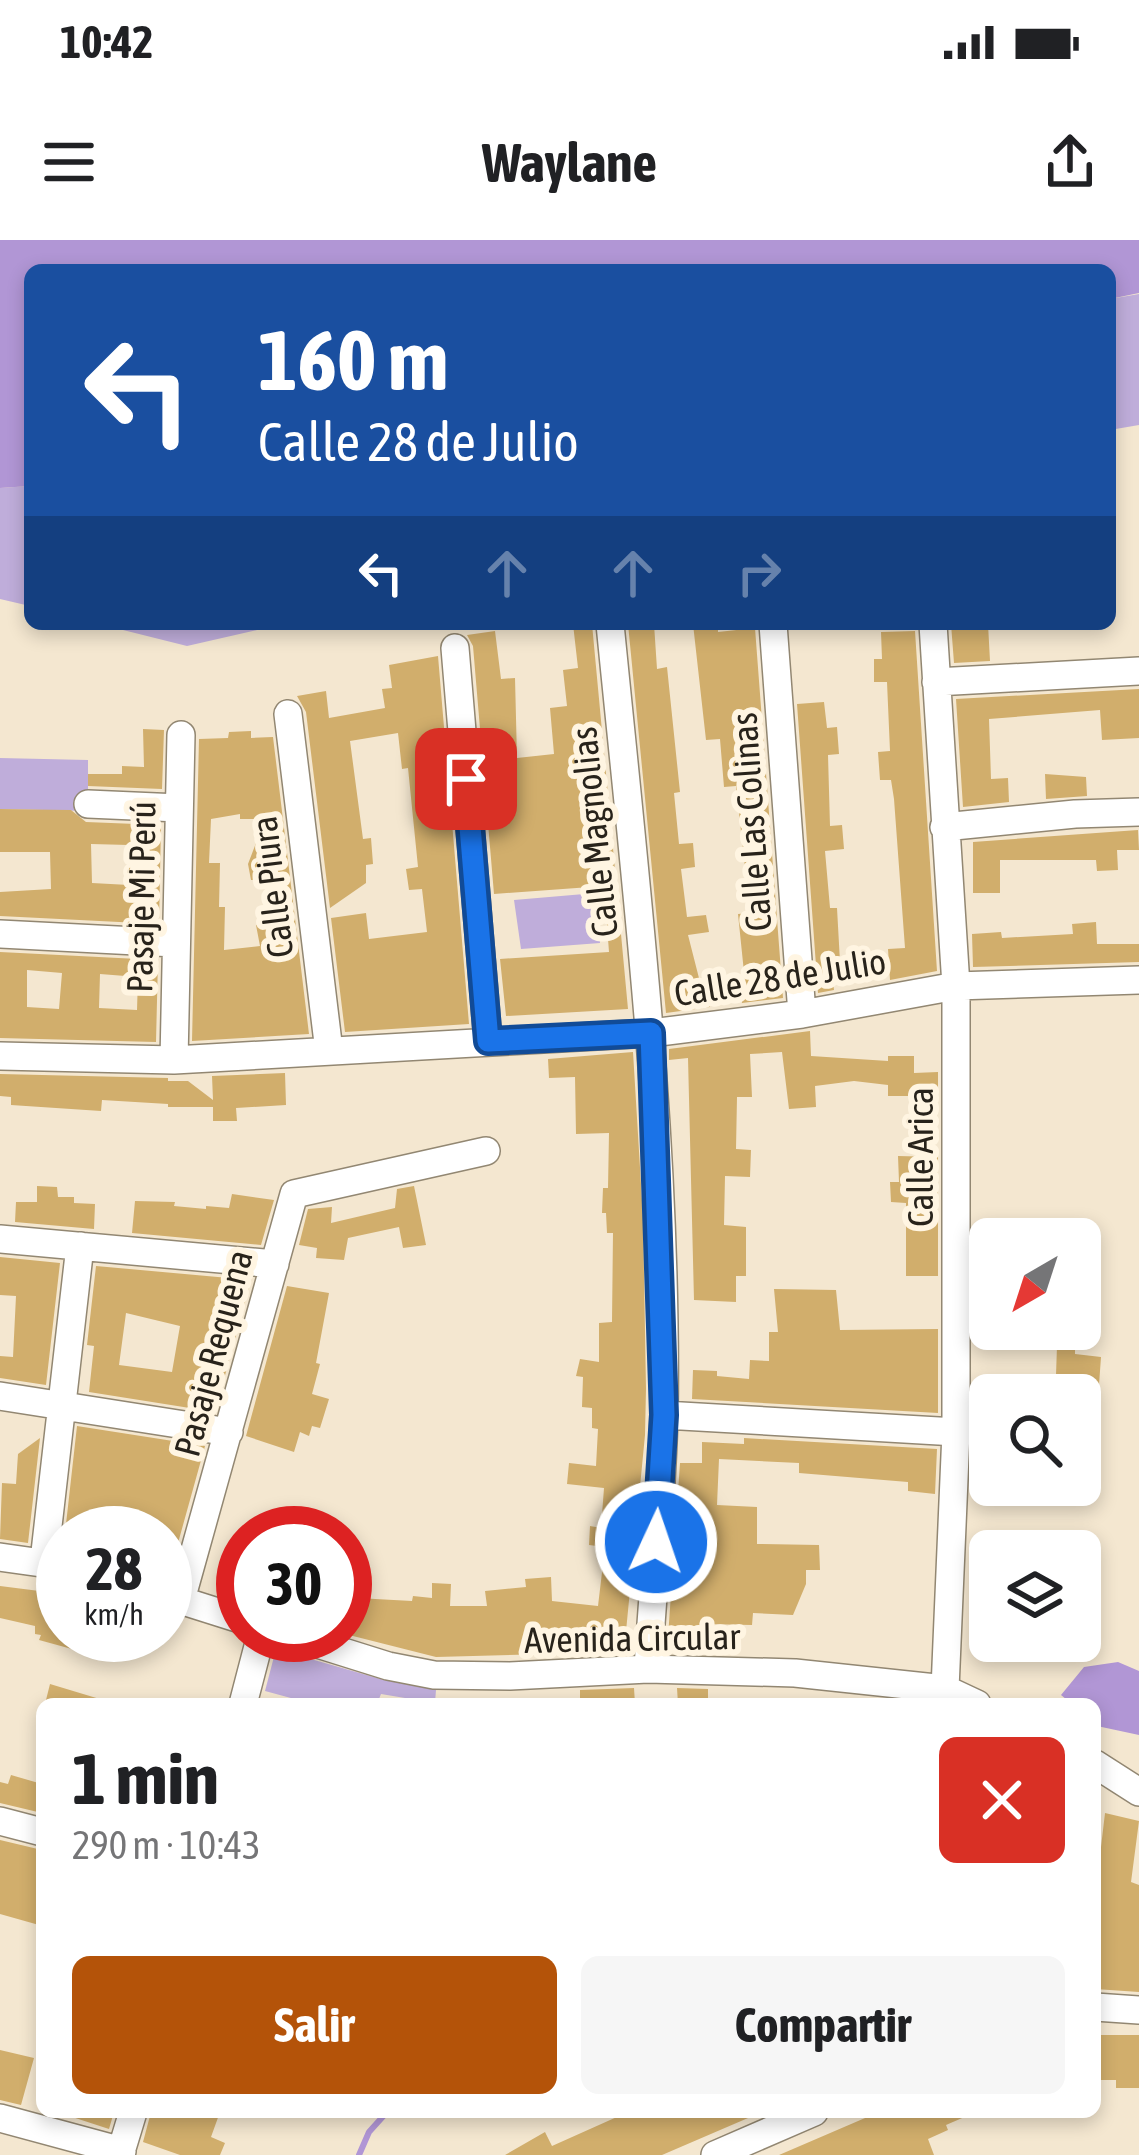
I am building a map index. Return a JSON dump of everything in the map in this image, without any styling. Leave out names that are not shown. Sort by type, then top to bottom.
[{"type":"street","name":"Calle Magnolias","points":[[611,630],[651,1033],[664,1415],[648,1669]]},
{"type":"street","name":"Calle Las Colinas","points":[[773,630],[802,1014]]},
{"type":"street","name":"Calle Arica","points":[[933,630],[956,986],[956,1432],[945,1689]]},
{"type":"street","points":[[454,648],[488,1041]]},
{"type":"street","points":[[936,682],[1139,671]]},
{"type":"street","name":"Calle Piura","points":[[288,714],[328,1051]]},
{"type":"street","name":"Pasaje Mi Perú","points":[[174,1060],[181,735]]},
{"type":"street","points":[[88,804],[179,808]]},
{"type":"street","points":[[944,827],[1139,812]]},
{"type":"street","points":[[0,934],[175,943]]},
{"type":"street","name":"Calle 28 de Julio","points":[[0,1056],[174,1060],[651,1033],[802,1014],[956,986],[1139,980]]},
{"type":"street","name":"Pasaje Requena","points":[[192,1542],[229,1432],[294,1194],[486,1150]]},
{"type":"street","points":[[0,1239],[275,1264]]},
{"type":"street","points":[[57,1506],[61,1403],[80,1246]]},
{"type":"street","points":[[0,1396],[229,1432]]},
{"type":"street","points":[[664,1415],[956,1432]]},
{"type":"street","points":[[0,1557],[36,1562]]},
{"type":"street","name":"Avenida Circular","points":[[372,1661],[434,1676],[648,1669],[795,1673],[945,1689],[964,1698]]},
{"type":"street","points":[[245,1698],[254,1662]]},
{"type":"street","points":[[1101,1768],[1139,1792]]},
{"type":"street","points":[[0,1821],[36,1830]]},
{"type":"street","points":[[1101,2007],[1139,2010]]},
{"type":"street","points":[[0,2118],[121,2153],[131,2118]]},
{"type":"street","points":[[715,2155],[800,2118]]},
{"type":"shaded area","points":[[0,240],[1139,240],[1139,293],[1116,298],[1116,264],[24,264],[24,486],[0,488]]},
{"type":"shaded area","points":[[1139,294],[1139,425],[1116,429],[1116,298]]},
{"type":"shaded area","points":[[24,486],[24,605],[0,599],[0,488]]},
{"type":"shaded area","points":[[123,630],[257,630],[187,646]]},
{"type":"shaded area","points":[[0,758],[88,760],[88,811],[0,809]]},
{"type":"shaded area","points":[[596,893],[600,943],[521,949],[514,900]]},
{"type":"shaded area","points":[[273,1662],[321,1662],[436,1690],[435,1698],[381,1694],[379,1698],[291,1698],[265,1691]]},
{"type":"shaded area","points":[[1118,1662],[1139,1671],[1139,1735],[1101,1727],[1101,1698],[1061,1695],[1084,1667]]},
{"type":"building","points":[[574,630],[593,630],[628,1009],[506,1016],[500,959],[609,952],[604,886],[494,894],[473,646],[467,635],[495,631],[501,679],[515,678],[517,758],[554,754],[550,708],[567,706],[563,670],[578,668]]},
{"type":"building","points":[[629,630],[654,630],[657,669],[667,667],[680,792],[674,793],[679,844],[693,843],[695,867],[681,869],[687,917],[706,915],[709,932],[688,935],[701,986],[708,985],[710,1007],[666,1013]]},
{"type":"building","points":[[694,630],[755,630],[783,998],[742,1003],[740,982],[745,982],[738,914],[750,913],[736,786],[724,787],[720,739],[706,740]]},
{"type":"building","points":[[951,630],[988,630],[990,661],[954,663]]},
{"type":"building","points":[[915,631],[937,971],[890,980],[888,949],[905,948],[894,799],[891,780],[880,780],[878,752],[890,751],[887,682],[874,682],[874,659],[882,659],[881,632]]},
{"type":"building","points":[[438,656],[469,1024],[345,1032],[331,918],[366,913],[369,939],[427,932],[422,889],[409,890],[406,869],[418,867],[408,768],[402,769],[398,733],[350,741],[363,839],[371,838],[373,864],[366,865],[366,883],[330,908],[306,712],[297,696],[326,691],[329,718],[385,708],[382,689],[392,688],[389,665]]},
{"type":"building","points":[[1139,689],[1139,738],[1102,740],[1100,710],[989,719],[991,779],[1008,778],[1009,802],[963,807],[956,699]]},
{"type":"building","points":[[824,702],[827,728],[837,727],[839,754],[828,755],[830,826],[842,825],[844,849],[825,851],[830,908],[837,908],[840,962],[854,961],[856,980],[833,982],[834,990],[818,993],[797,704]]},
{"type":"building","points":[[143,729],[164,730],[162,789],[88,786],[88,774],[122,774],[122,766],[144,767]]},
{"type":"building","points":[[229,732],[273,737],[309,1034],[192,1041],[199,739],[228,738]],"holes":[[[240,814],[240,819],[255,819],[256,843],[248,864],[251,880],[268,879],[273,923],[256,925],[260,946],[224,950],[220,863],[209,863],[211,819]]]},
{"type":"building","points":[[1045,774],[1086,777],[1087,796],[1046,799]]},
{"type":"building","points":[[0,809],[71,810],[86,822],[161,825],[159,924],[0,916],[0,892],[51,889],[50,852],[0,852]],"holes":[[[91,844],[129,845],[129,885],[92,883]]]},
{"type":"building","points":[[1138,830],[1139,850],[1117,850],[1118,870],[1097,871],[1096,860],[1000,860],[1000,893],[973,893],[973,842]]},
{"type":"building","points":[[1096,922],[1097,944],[1139,944],[1139,962],[973,967],[972,934],[1001,932],[1002,938],[1073,934],[1072,924]]},
{"type":"building","points":[[0,952],[158,960],[156,1042],[0,1038]],"holes":[[[27,970],[62,973],[59,1009],[27,1007]],[[100,974],[138,977],[137,1010],[99,1008]]]},
{"type":"building","points":[[810,1031],[811,1056],[888,1061],[888,1056],[914,1056],[914,1073],[938,1072],[938,1108],[915,1107],[915,1096],[888,1096],[888,1085],[854,1081],[815,1086],[816,1107],[789,1109],[782,1052],[750,1054],[752,1097],[737,1097],[736,1149],[751,1150],[750,1177],[725,1176],[724,1225],[746,1227],[746,1276],[736,1276],[736,1302],[694,1300],[688,1058],[669,1060],[669,1049]]},
{"type":"building","points":[[633,1052],[643,1217],[646,1389],[624,1652],[436,1657],[372,1641],[372,1599],[432,1598],[432,1583],[451,1584],[450,1606],[487,1606],[485,1591],[526,1587],[525,1579],[551,1577],[552,1601],[598,1606],[605,1547],[589,1545],[590,1526],[601,1528],[604,1488],[567,1484],[569,1463],[596,1466],[598,1429],[592,1428],[592,1408],[582,1407],[583,1377],[576,1376],[580,1359],[599,1362],[599,1323],[612,1322],[613,1233],[607,1233],[606,1213],[602,1213],[603,1188],[608,1188],[609,1133],[576,1134],[575,1077],[549,1078],[548,1059]]},
{"type":"building","points":[[285,1073],[286,1105],[236,1108],[237,1121],[213,1121],[213,1107],[102,1100],[101,1111],[11,1105],[11,1097],[0,1096],[0,1074],[168,1078],[188,1081],[213,1100],[212,1076]]},
{"type":"building","points":[[898,1156],[938,1157],[938,1276],[906,1276],[906,1203],[891,1202],[890,1182],[899,1182]]},
{"type":"building","points":[[37,1186],[57,1187],[58,1197],[74,1197],[74,1203],[95,1204],[94,1229],[15,1222],[16,1202],[37,1202]]},
{"type":"building","points":[[414,1186],[426,1245],[403,1248],[399,1227],[348,1238],[344,1260],[316,1258],[317,1248],[299,1245],[308,1209],[332,1207],[331,1223],[395,1208],[397,1189]]},
{"type":"building","points":[[232,1194],[274,1200],[261,1245],[132,1233],[135,1201],[229,1208]]},
{"type":"building","points":[[0,1257],[60,1263],[46,1385],[0,1378],[0,1356],[13,1357],[16,1296],[0,1295]]},
{"type":"building","points":[[96,1266],[251,1280],[215,1412],[89,1392],[94,1346],[87,1345]],"holes":[[[126,1313],[180,1326],[172,1372],[119,1365]]]},
{"type":"building","points":[[287,1286],[329,1293],[312,1394],[329,1399],[320,1428],[312,1426],[309,1436],[300,1432],[294,1452],[246,1436]]},
{"type":"building","points":[[774,1289],[836,1290],[840,1330],[938,1329],[938,1413],[692,1399],[693,1370],[749,1379],[750,1360],[769,1361],[769,1332],[778,1332]]},
{"type":"building","points":[[1057,1350],[1101,1357],[1100,1374],[1056,1374]]},
{"type":"building","points":[[77,1426],[205,1446],[188,1506],[68,1506]]},
{"type":"building","points":[[40,1438],[28,1543],[0,1539],[2,1483],[16,1484],[18,1454]]},
{"type":"building","points":[[744,1438],[937,1449],[935,1494],[908,1491],[908,1482],[799,1473],[799,1463],[719,1459],[717,1505],[757,1507],[757,1544],[819,1545],[820,1570],[806,1570],[806,1584],[793,1615],[753,1613],[752,1625],[703,1624],[703,1652],[667,1652],[680,1463],[702,1463],[702,1442],[744,1444]]},
{"type":"building","points":[[0,1586],[36,1591],[36,1634],[35,1626],[0,1618]]},
{"type":"building","points":[[50,1684],[96,1698],[46,1698]]},
{"type":"building","points":[[634,1688],[635,1698],[580,1698],[580,1690]]},
{"type":"building","points":[[677,1688],[708,1689],[708,1698],[678,1698]]},
{"type":"building","points":[[11,1775],[36,1782],[36,1812],[0,1803],[0,1782],[8,1784]]},
{"type":"building","points":[[1105,1813],[1139,1821],[1131,1882],[1139,1885],[1139,1992],[1101,1989]]},
{"type":"building","points":[[0,1840],[36,1849],[36,1924],[0,1914]]},
{"type":"building","points":[[1101,2035],[1139,2035],[1139,2088],[1116,2088],[1116,2080],[1101,2080]]},
{"type":"building","points":[[0,2050],[34,2058],[21,2105],[0,2100]]},
{"type":"building","points":[[75,2118],[112,2118],[109,2129]]},
{"type":"building","points":[[149,2118],[218,2118],[211,2137],[225,2143],[220,2155],[180,2155],[143,2142]]},
{"type":"building","points":[[615,2118],[748,2118],[662,2155],[505,2155],[545,2132],[552,2146]]},
{"type":"building","points":[[865,2118],[962,2118],[928,2139],[934,2155],[779,2155]]},
{"type":"waterway","points":[[359,2155],[382,2118]]},
{"type":"route","points":[[466,779],[488,1041],[651,1033],[664,1415],[656,1542]]}]
